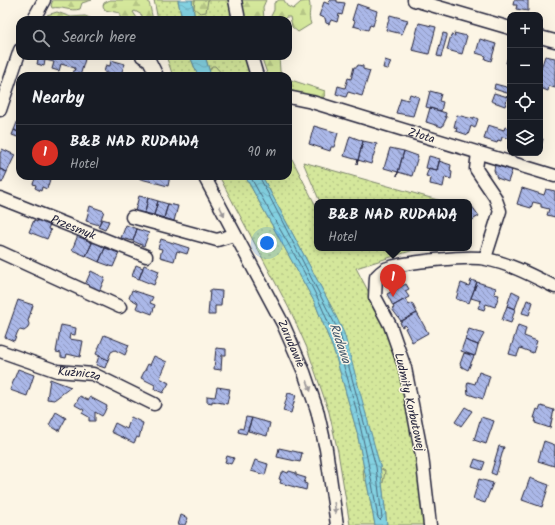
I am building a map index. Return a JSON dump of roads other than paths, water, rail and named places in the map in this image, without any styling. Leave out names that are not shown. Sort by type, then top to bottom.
[{"type":"street","points":[[35,16],[44,0]]},
{"type":"street","points":[[235,0],[238,16]]},
{"type":"street","points":[[414,0],[507,27]]},
{"type":"street","points":[[543,38],[555,41]]},
{"type":"street","points":[[0,110],[2,96],[16,60]]},
{"type":"street","points":[[149,60],[155,72]]},
{"type":"street","points":[[251,60],[256,72]]},
{"type":"street","name":"Złota","points":[[292,98],[312,102],[555,176]]},
{"type":"street","points":[[478,153],[476,169],[495,197],[500,211],[485,258]]},
{"type":"street","name":"Zarudawie","points":[[206,180],[234,235],[283,324],[304,372],[317,410],[326,449],[337,525]]},
{"type":"street","name":"Przesmyk","points":[[0,198],[146,256]]},
{"type":"street","points":[[132,218],[217,240],[234,235]]},
{"type":"street","points":[[0,252],[120,307]]},
{"type":"street","name":"Ludmiły Korbutowej","points":[[430,525],[422,456],[405,368],[390,325],[375,298],[374,283],[376,277],[387,268],[446,259],[485,258],[515,268],[555,287]]},
{"type":"street","name":"Kuźnicza","points":[[0,352],[57,371],[93,374],[154,404]]},
{"type":"water","points":[[178,0],[192,0],[194,16],[181,16]]},
{"type":"water","points":[[192,60],[206,60],[210,72],[196,72]]},
{"type":"water","name":"Rudawa","points":[[247,180],[264,180],[344,333],[380,466],[387,525],[375,525],[357,432],[335,354],[315,303]]},
{"type":"place","name":"B&B NAD RUDAWĄ","points":[[393,297]]}]
